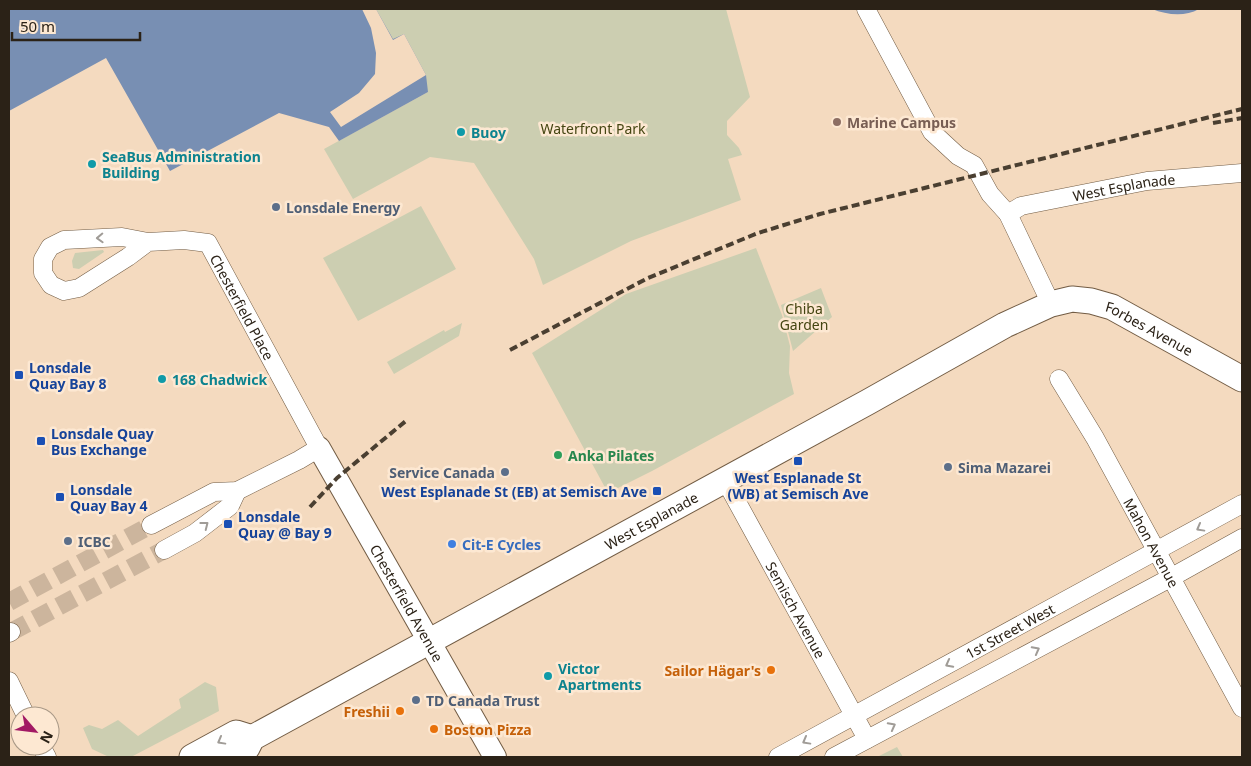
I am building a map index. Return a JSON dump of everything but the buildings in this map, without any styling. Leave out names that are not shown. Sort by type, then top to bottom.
[{"type":"main road","name":"Forbes Avenue","points":[[1051,304],[1072,299],[1091,301],[1112,307],[1242,379]]},
{"type":"main road","name":"West Esplanade","points":[[230,757],[247,748],[252,738],[1005,325],[1051,304]]},
{"type":"main road","points":[[192,757],[236,733],[252,738]]},
{"type":"street","points":[[866,9],[932,132],[958,156],[974,165],[990,194],[1008,214],[1051,304]]},
{"type":"street","name":"West Esplanade","points":[[1008,214],[1021,206],[1147,182],[1242,173]]},
{"type":"street","points":[[122,237],[148,242],[79,288],[64,291],[51,285],[43,273],[43,259],[50,247],[64,240],[122,237]]},
{"type":"street","name":"Chesterfield Place","points":[[148,242],[184,240],[208,243],[319,448]]},
{"type":"street","name":"Mahon Avenue","points":[[1059,379],[1095,438],[1158,551],[1242,708]]},
{"type":"street","points":[[151,525],[214,492],[237,491],[319,448]]},
{"type":"street","name":"Chesterfield Avenue","points":[[319,448],[495,757]]},
{"type":"street","name":"Semisch Avenue","points":[[725,480],[867,739]]},
{"type":"street","points":[[164,550],[195,533],[230,506],[237,491]]},
{"type":"street","name":"1st Street West","points":[[778,757],[1242,504]]},
{"type":"street","name":"1st Street West","points":[[834,757],[1242,538]]},
{"type":"street","points":[[9,681],[21,706]]},
{"type":"green space","name":"Waterfront Park","points":[[376,9],[726,9],[750,97],[727,121],[727,135],[739,148],[742,155],[728,159],[741,200],[631,241],[543,285],[534,259],[474,163],[430,157],[353,199],[324,149],[428,92],[404,34],[393,40]]},
{"type":"green space","points":[[421,206],[456,269],[358,321],[323,258]]},
{"type":"green space","points":[[756,248],[782,315],[790,346],[789,373],[794,394],[608,493],[532,353],[626,294]]},
{"type":"green space","points":[[103,250],[104,252],[79,269],[73,268],[72,261],[75,253]]},
{"type":"green space","name":"Chiba Garden","points":[[821,288],[832,317],[793,351],[781,305]]},
{"type":"green space","points":[[462,323],[459,336],[394,374],[387,362],[444,330],[445,332]]},
{"type":"green space","points":[[205,682],[216,687],[219,711],[131,757],[109,757],[92,749],[83,728],[89,725],[102,729],[118,720],[138,736],[181,708],[179,699]]},
{"type":"green space","points":[[897,747],[903,757],[877,757]]},
{"type":"water","points":[[9,9],[376,9],[393,39],[404,34],[426,75],[428,92],[339,141],[329,127],[279,113],[170,171],[106,58],[9,111]]},
{"type":"water","points":[[1152,9],[1199,9],[1194,12],[1176,14]]},
{"type":"pier","points":[[362,9],[376,9],[393,40],[404,34],[426,75],[341,127],[330,112],[359,93],[375,74],[376,53],[371,28]]},
{"type":"tunnel","points":[[9,602],[151,525]]},
{"type":"tunnel","points":[[11,632],[164,550]]},
{"type":"railway","points":[[510,350],[648,278],[758,233],[820,214],[1242,109]]},
{"type":"railway","points":[[1213,123],[1242,118]]},
{"type":"railway","points":[[310,507],[337,478],[407,420]]},
{"type":"place","name":"Marine Campus","points":[[837,122]]},
{"type":"place","name":"Buoy","points":[[461,132]]},
{"type":"place","name":"SeaBus Administration Building","points":[[92,164]]},
{"type":"place","name":"Lonsdale Energy","points":[[276,207]]},
{"type":"place","name":"Lonsdale Quay Bay 8","points":[[19,375]]},
{"type":"place","name":"168 Chadwick","points":[[162,379]]},
{"type":"place","name":"Lonsdale Quay Bus Exchange","points":[[41,441]]},
{"type":"place","name":"Anka Pilates","points":[[558,455]]},
{"type":"place","name":"West Esplanade St (WB) at Semisch Ave","points":[[798,461]]},
{"type":"place","name":"Sima Mazarei","points":[[948,467]]},
{"type":"place","name":"Service Canada","points":[[505,472]]},
{"type":"place","name":"West Esplanade St (EB) at Semisch Ave","points":[[657,491]]},
{"type":"place","name":"Lonsdale Quay Bay 4","points":[[60,497]]},
{"type":"place","name":"Lonsdale Quay @ Bay 9","points":[[228,524]]},
{"type":"place","name":"ICBC","points":[[68,541]]},
{"type":"place","name":"Cit-E Cycles","points":[[452,544]]},
{"type":"place","name":"Sailor Hägar's","points":[[771,670]]},
{"type":"place","name":"Victor Apartments","points":[[548,676]]},
{"type":"place","name":"TD Canada Trust","points":[[416,700]]},
{"type":"place","name":"Freshii","points":[[400,711]]},
{"type":"place","name":"Boston Pizza","points":[[434,729]]}]
